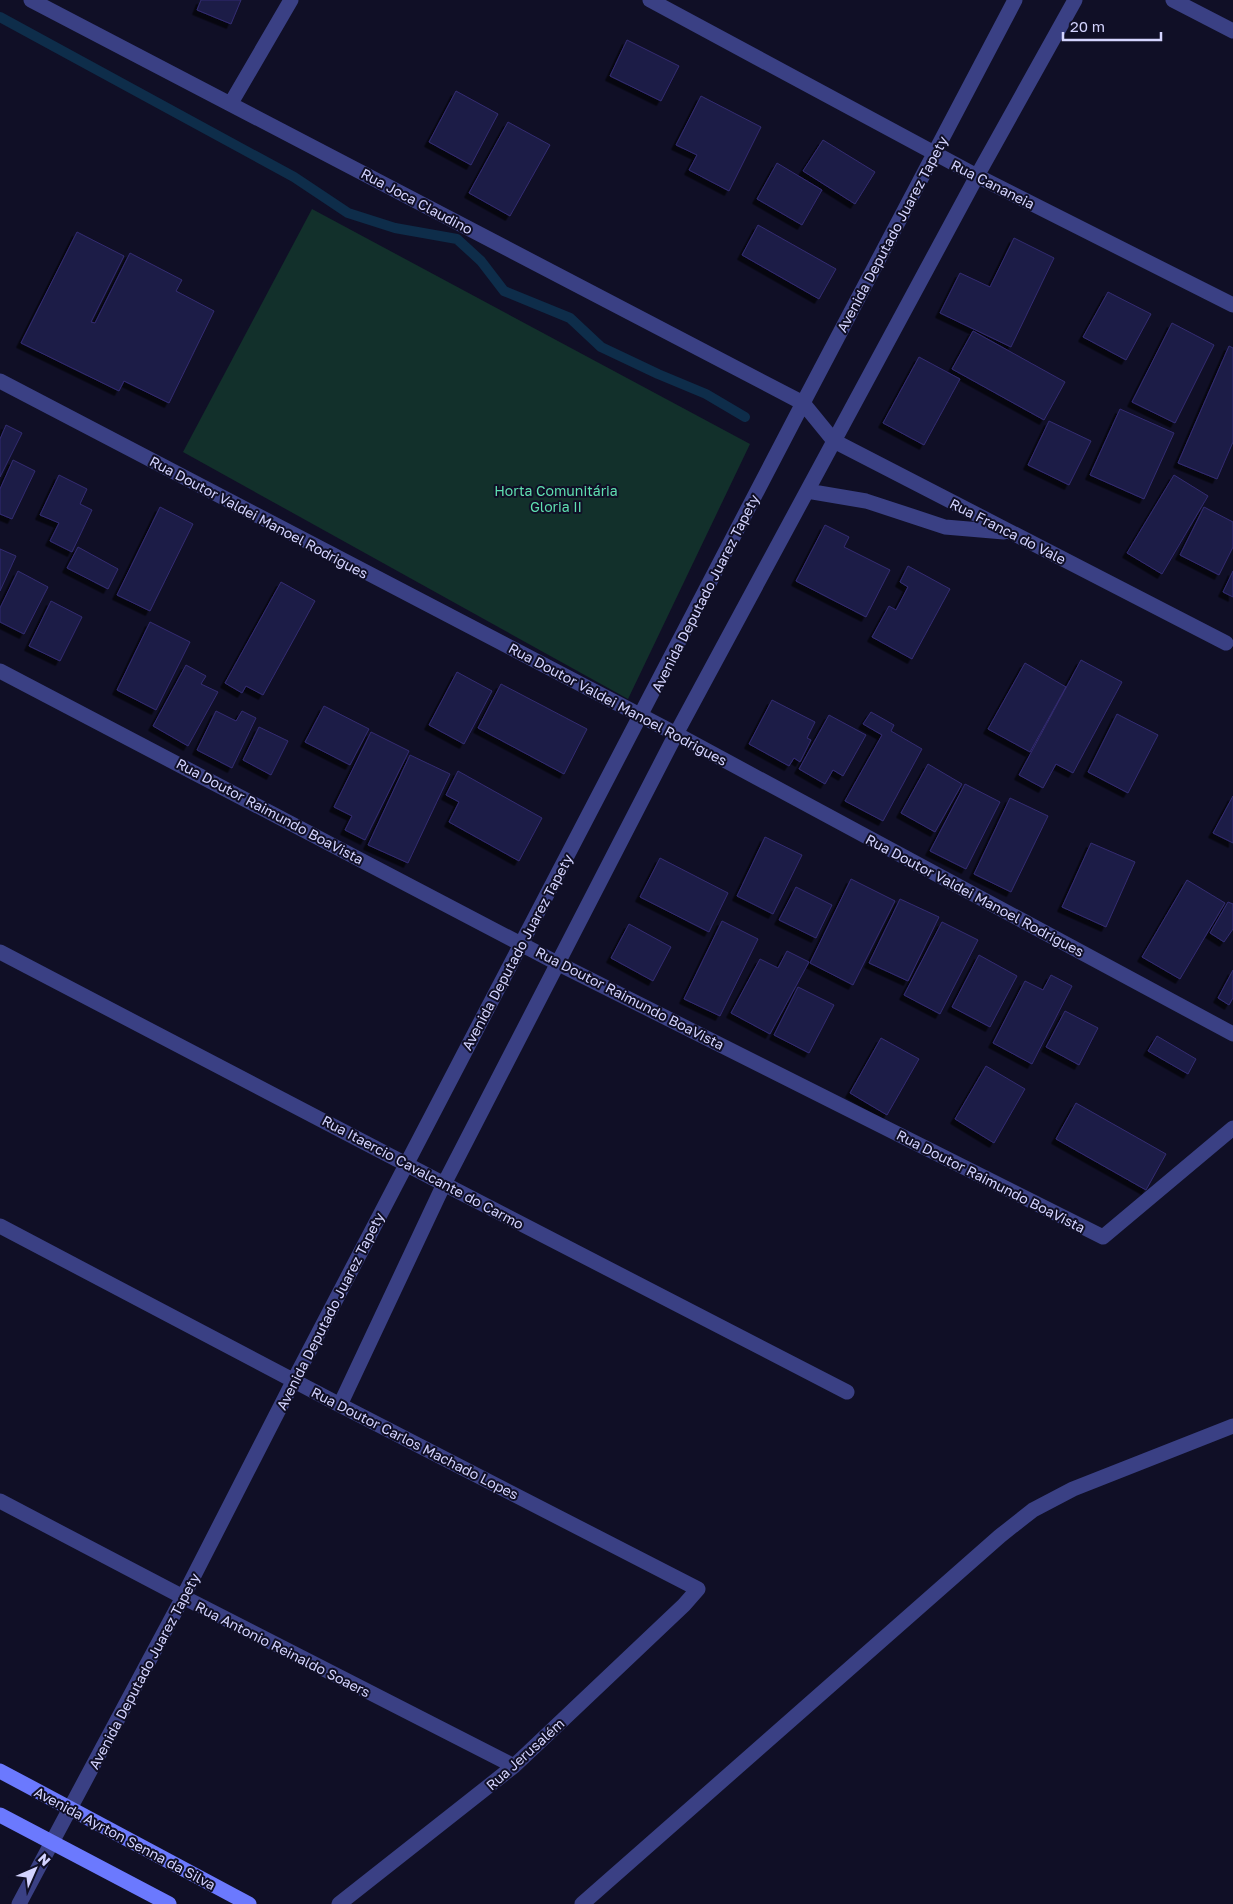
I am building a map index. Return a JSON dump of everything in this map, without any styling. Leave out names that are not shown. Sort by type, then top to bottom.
[{"type":"street","name":"Rua Joca Claudino","points":[[31,0],[803,403]]},
{"type":"street","points":[[231,103],[291,0]]},
{"type":"street","name":"Rua Cananeia","points":[[650,0],[934,154],[1233,306]]},
{"type":"street","name":"Avenida Deputado Juarez Tapety","points":[[19,1904],[183,1598],[294,1380],[1015,0]]},
{"type":"street","points":[[340,1406],[444,1184],[676,734],[977,176],[1075,0]]},
{"type":"street","points":[[1173,0],[1233,31]]},
{"type":"street","name":"Rua Doutor Valdei Manoel Rodrigues","points":[[0,382],[676,734],[1233,1034]]},
{"type":"street","name":"Rua Franca do Vale","points":[[803,403],[834,442],[1226,643]]},
{"type":"street","points":[[807,491],[866,501],[945,527],[1011,532]]},
{"type":"street","name":"Rua Doutor Raimundo BoaVista","points":[[0,671],[558,962],[1103,1237],[1233,1128]]},
{"type":"street","name":"Rua Itaercio Cavalcante do Carmo","points":[[0,952],[847,1392]]},
{"type":"street","name":"Rua Doutor Carlos Machado Lopes","points":[[0,1226],[340,1406],[698,1589]]},
{"type":"street","points":[[582,1904],[992,1542],[1033,1510],[1073,1489],[1233,1426]]},
{"type":"street","name":"Rua Antonio Reinaldo Soaers","points":[[0,1501],[183,1598],[514,1766]]},
{"type":"street","name":"Rua Jerusalém","points":[[339,1904],[514,1766],[684,1605],[698,1589]]},
{"type":"street","name":"Avenida Ayrton Senna da Silva","points":[[0,1772],[249,1904]]},
{"type":"street","points":[[0,1815],[170,1904]]},
{"type":"street","points":[[141,1888],[146,1904]]},
{"type":"green space","name":"Horta Comunitária Gloria II","points":[[312,209],[750,444],[628,699],[183,452]]},
{"type":"building","points":[[201,0],[241,0],[231,24],[197,10]]},
{"type":"building","points":[[627,40],[679,66],[661,101],[610,76]]},
{"type":"building","points":[[456,91],[498,114],[471,165],[429,142]]},
{"type":"building","points":[[701,96],[761,127],[729,191],[689,170],[697,155],[676,145]]},
{"type":"building","points":[[508,122],[550,145],[510,216],[469,193]]},
{"type":"building","points":[[823,140],[875,172],[855,204],[803,171]]},
{"type":"building","points":[[777,163],[822,190],[802,225],[757,199]]},
{"type":"building","points":[[758,225],[836,269],[819,299],[742,255]]},
{"type":"building","points":[[77,232],[124,256],[91,322],[95,323],[130,253],[182,280],[176,291],[214,311],[169,403],[124,381],[119,391],[21,343]]},
{"type":"building","points":[[1014,238],[1054,258],[1011,347],[940,313],[960,273],[990,287]]},
{"type":"building","points":[[1108,292],[1151,314],[1126,360],[1083,337]]},
{"type":"building","points":[[1172,323],[1214,345],[1175,423],[1132,402]]},
{"type":"building","points":[[973,331],[1065,382],[1044,420],[952,369]]},
{"type":"building","points":[[1229,346],[1233,348],[1233,442],[1217,479],[1178,463]]},
{"type":"building","points":[[919,357],[960,379],[924,445],[883,423]]},
{"type":"building","points":[[1120,409],[1174,433],[1144,499],[1090,475]]},
{"type":"building","points":[[1049,421],[1091,441],[1069,485],[1028,465]]},
{"type":"building","points":[[6,425],[22,433],[0,477],[0,439]]},
{"type":"building","points":[[13,460],[35,471],[12,519],[0,514],[0,489]]},
{"type":"building","points":[[59,475],[87,489],[80,504],[92,510],[72,552],[50,541],[59,523],[40,515]]},
{"type":"building","points":[[1174,475],[1208,496],[1162,574],[1127,553]]},
{"type":"building","points":[[160,507],[193,524],[150,611],[117,595]]},
{"type":"building","points":[[1204,507],[1233,522],[1233,547],[1219,575],[1180,555]]},
{"type":"building","points":[[825,525],[849,537],[844,547],[890,570],[866,617],[796,581]]},
{"type":"building","points":[[78,547],[118,569],[108,589],[67,568]]},
{"type":"building","points":[[0,549],[16,556],[0,591]]},
{"type":"building","points":[[908,566],[950,589],[912,659],[872,637],[889,606],[896,610],[908,587],[900,582]]},
{"type":"building","points":[[18,571],[48,587],[24,634],[0,622],[0,608]]},
{"type":"building","points":[[1233,571],[1233,597],[1223,592]]},
{"type":"building","points":[[281,582],[315,601],[263,695],[246,686],[242,693],[225,683]]},
{"type":"building","points":[[51,601],[82,617],[60,661],[29,646]]},
{"type":"building","points":[[150,622],[190,642],[156,710],[117,690]]},
{"type":"building","points":[[1081,660],[1122,682],[1073,773],[1056,764],[1043,788],[1019,775]]},
{"type":"building","points":[[1025,663],[1066,687],[1030,752],[988,729]]},
{"type":"building","points":[[186,665],[206,676],[201,684],[218,692],[188,746],[153,726]]},
{"type":"building","points":[[457,672],[492,691],[464,744],[429,725]]},
{"type":"building","points":[[501,684],[587,729],[564,774],[478,728]]},
{"type":"building","points":[[772,700],[815,722],[807,738],[811,740],[800,762],[794,758],[789,766],[749,744]]},
{"type":"building","points":[[324,706],[369,729],[350,765],[305,742]]},
{"type":"building","points":[[216,711],[236,721],[242,711],[256,718],[232,768],[197,750]]},
{"type":"building","points":[[871,712],[894,725],[891,731],[922,749],[883,821],[845,801],[882,735],[863,724]]},
{"type":"building","points":[[1117,714],[1158,735],[1128,793],[1088,772]]},
{"type":"building","points":[[829,715],[866,735],[843,776],[833,770],[825,784],[799,769]]},
{"type":"building","points":[[259,727],[288,741],[271,775],[243,760]]},
{"type":"building","points":[[371,732],[409,751],[365,840],[345,830],[352,816],[334,807]]},
{"type":"building","points":[[410,755],[450,774],[408,863],[368,845]]},
{"type":"building","points":[[928,764],[962,784],[935,832],[901,813]]},
{"type":"building","points":[[458,771],[542,818],[519,861],[449,822],[459,802],[446,795]]},
{"type":"building","points":[[965,784],[1000,802],[966,869],[930,851]]},
{"type":"building","points":[[1233,796],[1233,843],[1213,833]]},
{"type":"building","points":[[1010,798],[1048,816],[1011,892],[974,874]]},
{"type":"building","points":[[765,837],[802,855],[773,914],[737,896]]},
{"type":"building","points":[[1091,843],[1135,862],[1106,927],[1062,907]]},
{"type":"building","points":[[660,858],[728,893],[709,932],[640,897]]},
{"type":"building","points":[[851,879],[895,901],[853,985],[810,963]]},
{"type":"building","points":[[1187,880],[1225,903],[1180,979],[1142,957]]},
{"type":"building","points":[[796,887],[832,905],[816,938],[779,920]]},
{"type":"building","points":[[900,899],[939,917],[908,981],[869,963]]},
{"type":"building","points":[[1228,902],[1233,904],[1233,929],[1224,942],[1210,933]]},
{"type":"building","points":[[722,921],[758,939],[720,1016],[684,999]]},
{"type":"building","points":[[942,922],[978,940],[940,1014],[904,995]]},
{"type":"building","points":[[629,924],[671,947],[653,981],[611,958]]},
{"type":"building","points":[[787,951],[809,962],[770,1034],[731,1013],[760,959],[778,968]]},
{"type":"building","points":[[979,955],[1017,976],[990,1027],[952,1007]]},
{"type":"building","points":[[1233,970],[1233,998],[1229,1005],[1218,998]]},
{"type":"building","points":[[1051,975],[1072,986],[1032,1064],[993,1043],[1025,981],[1043,990]]},
{"type":"building","points":[[798,987],[834,1005],[809,1053],[774,1035]]},
{"type":"building","points":[[1065,1011],[1098,1028],[1079,1065],[1046,1047]]},
{"type":"building","points":[[1157,1036],[1196,1059],[1188,1074],[1148,1051]]},
{"type":"building","points":[[881,1038],[919,1059],[887,1115],[850,1093]]},
{"type":"building","points":[[986,1066],[1025,1089],[994,1143],[955,1119]]},
{"type":"building","points":[[1076,1103],[1166,1154],[1146,1190],[1056,1139]]},
{"type":"waterway","points":[[0,17],[294,177],[348,213],[395,228],[457,239],[481,261],[504,291],[570,318],[601,347],[706,394],[745,417]]}]
